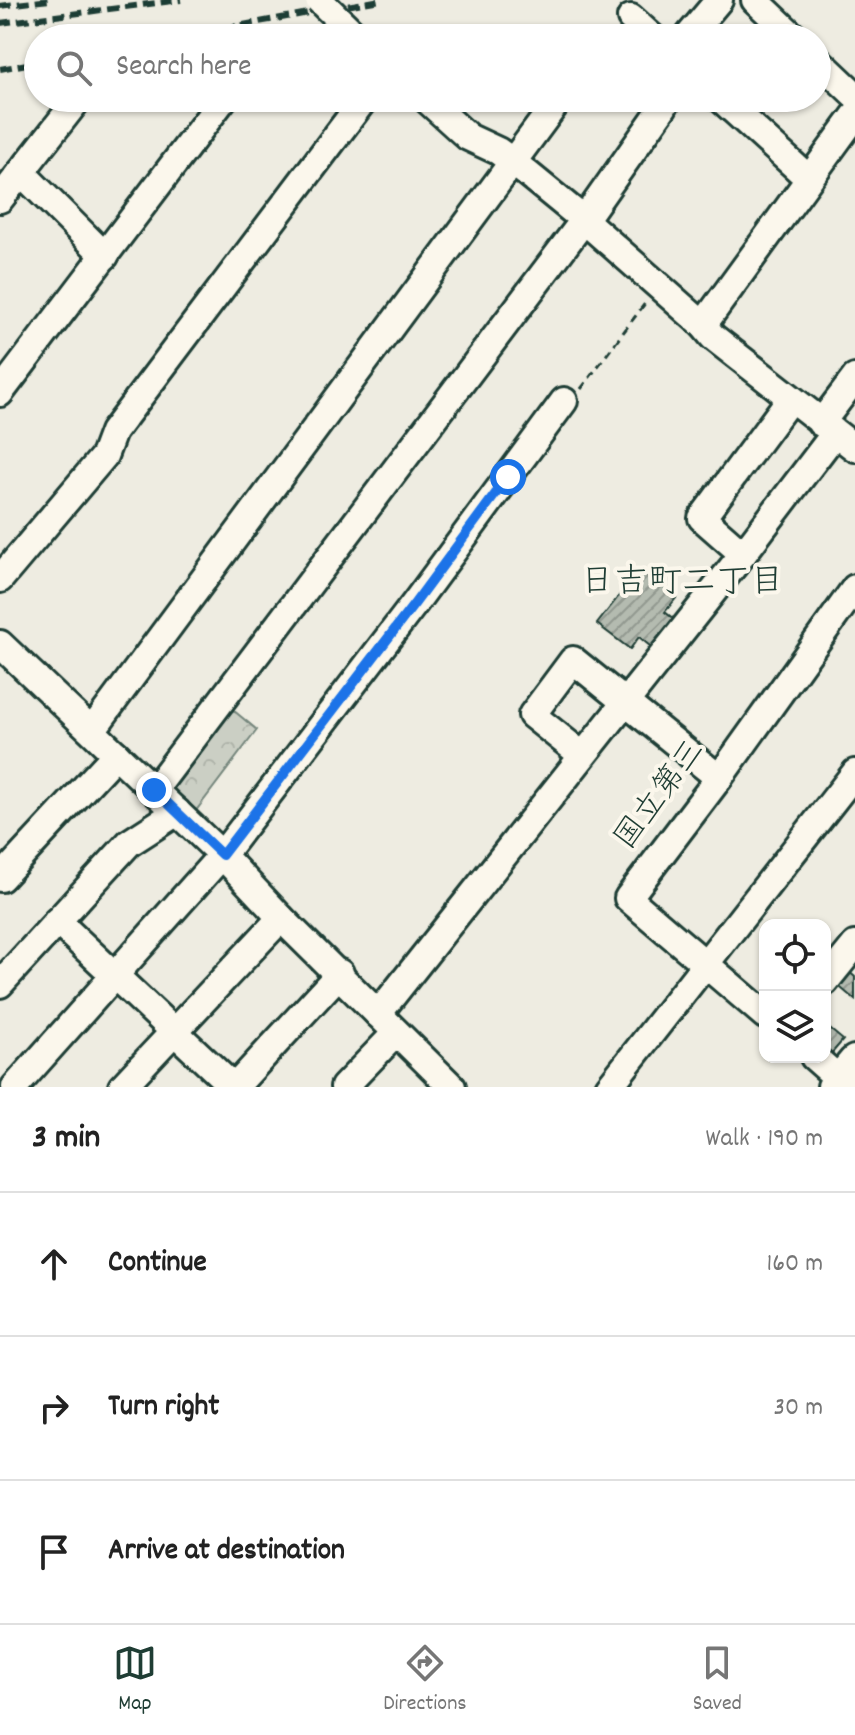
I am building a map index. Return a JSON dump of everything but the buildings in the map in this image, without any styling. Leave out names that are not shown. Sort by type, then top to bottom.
[{"type":"street","points":[[319,0],[344,24]]},
{"type":"street","points":[[699,24],[719,0]]},
{"type":"street","points":[[755,0],[780,24]]},
{"type":"street","points":[[631,18],[638,24]]},
{"type":"street","points":[[831,72],[855,95]]},
{"type":"street","points":[[0,199],[68,112]]},
{"type":"street","points":[[0,393],[213,112]]},
{"type":"street","points":[[0,579],[104,456],[113,432],[354,112]]},
{"type":"street","points":[[440,112],[468,137],[513,162],[584,220],[713,337],[837,435]]},
{"type":"street","points":[[93,729],[550,112]]},
{"type":"street","points":[[154,790],[584,220],[660,112]]},
{"type":"street","points":[[735,112],[808,178]]},
{"type":"street","points":[[703,325],[855,116]]},
{"type":"street","points":[[21,172],[105,256]]},
{"type":"street","points":[[344,1087],[582,755],[837,435],[855,378]]},
{"type":"street","points":[[743,554],[702,518],[790,399]]},
{"type":"street","points":[[15,1087],[222,855],[415,603],[564,401]]},
{"type":"street","name":"国立第三","points":[[759,1010],[628,898],[719,778],[855,588]]},
{"type":"street","points":[[0,645],[93,729],[222,855],[281,918],[452,1087]]},
{"type":"street","points":[[582,755],[532,715],[573,660],[719,778]]},
{"type":"street","points":[[1,878],[116,754]]},
{"type":"street","points":[[609,1087],[855,773]]},
{"type":"street","points":[[0,984],[129,843],[177,812]]},
{"type":"street","points":[[122,1087],[281,918]]},
{"type":"street","points":[[57,921],[234,1087],[340,973]]},
{"type":"street","points":[[831,975],[855,945]]},
{"type":"street","points":[[823,1063],[843,1076]]},
{"type":"path","points":[[564,401],[571,402],[658,286]]},
{"type":"green space","points":[[227,705],[257,730],[192,816],[163,787]]},
{"type":"railway","points":[[0,6],[49,0]]},
{"type":"railway","points":[[0,23],[181,0]]},
{"type":"railway","points":[[248,24],[380,0]]},
{"type":"railway","points":[[0,69],[24,65]]},
{"type":"district","name":"日吉町二丁目","points":[[682,584]]},
{"type":"route","points":[[154,790],[222,855],[508,477]]}]
